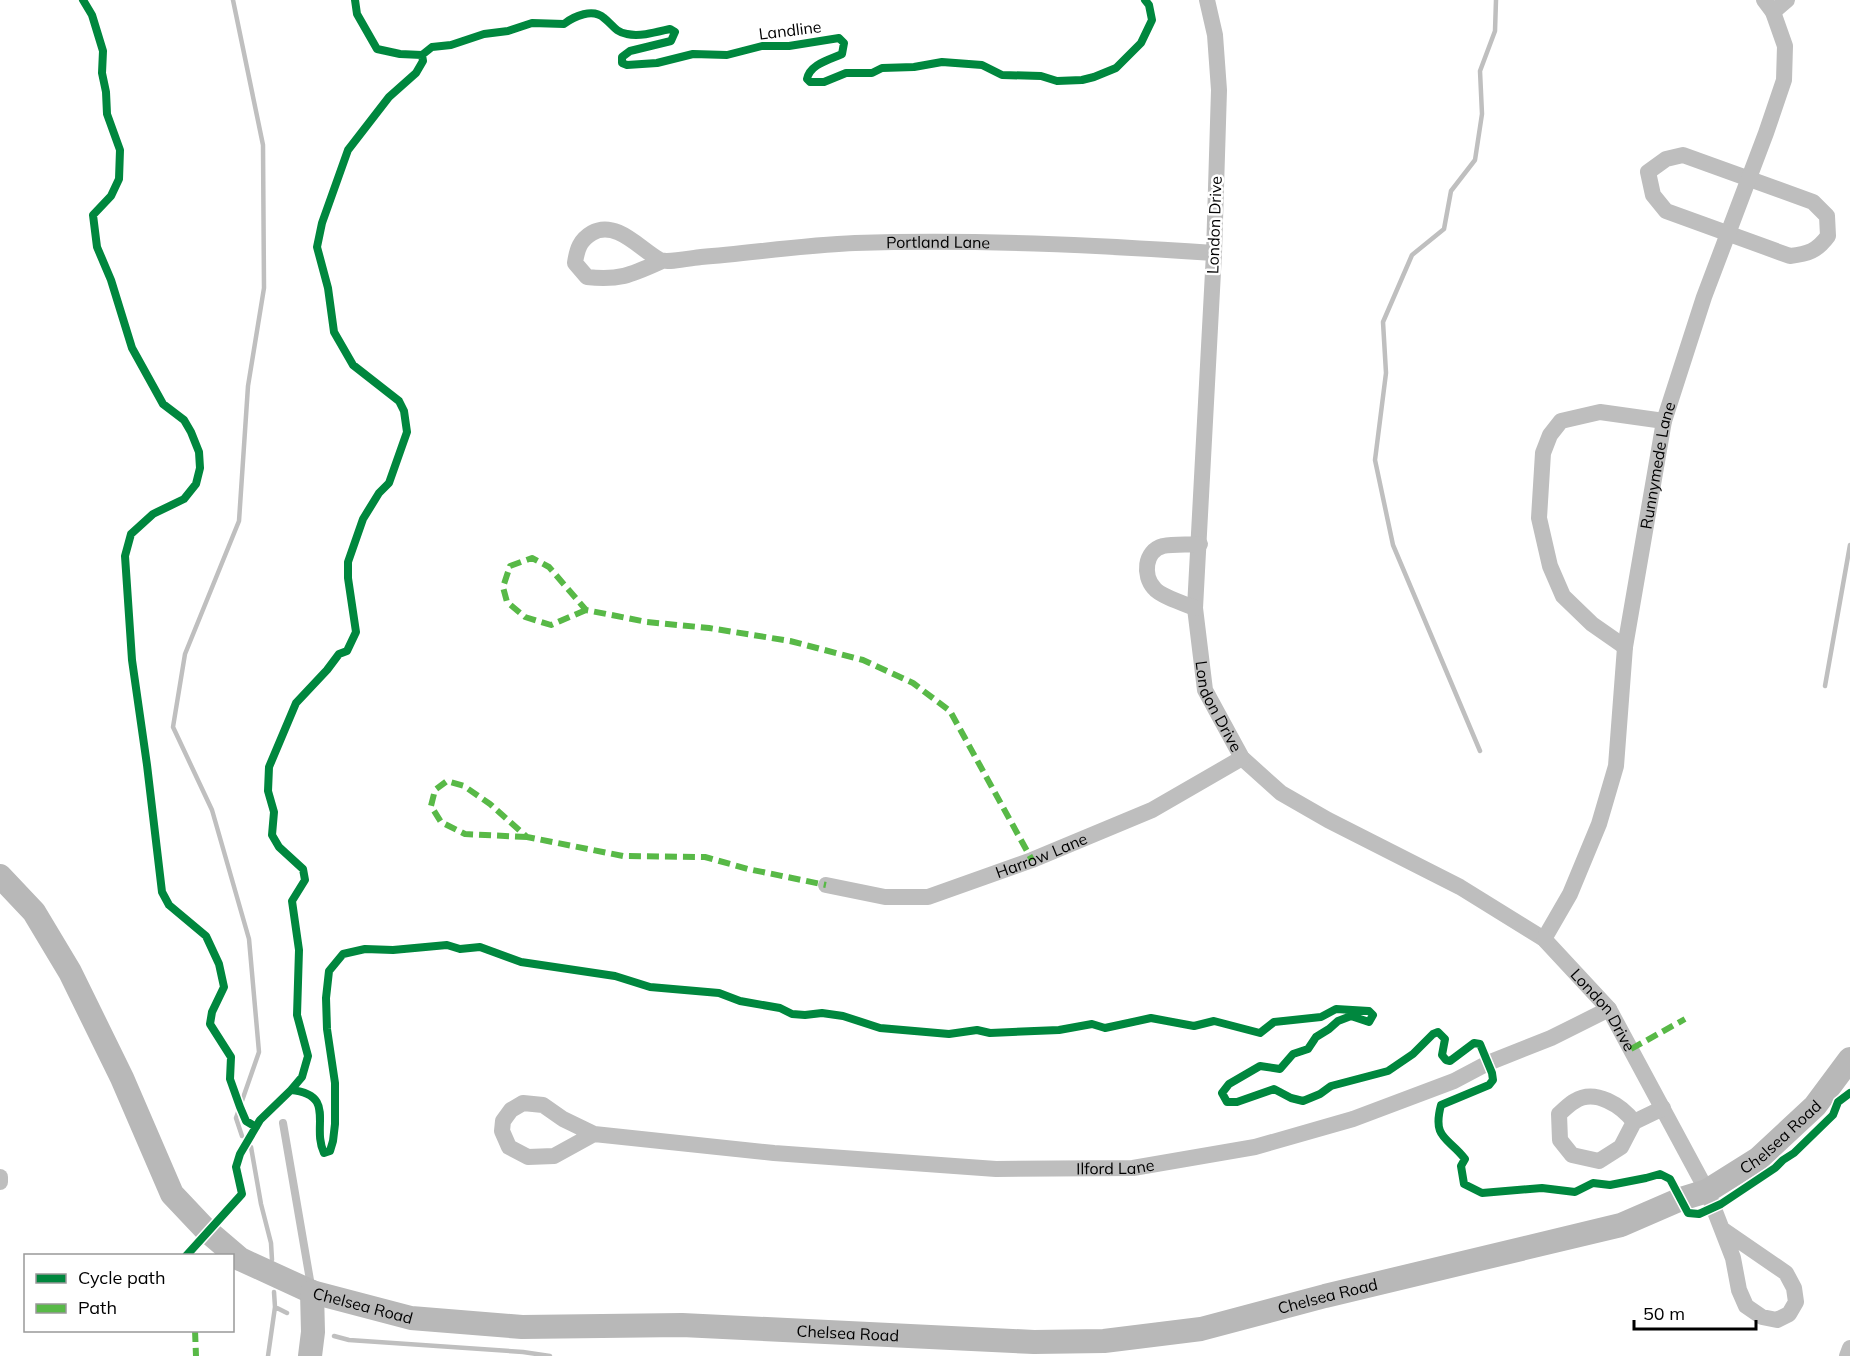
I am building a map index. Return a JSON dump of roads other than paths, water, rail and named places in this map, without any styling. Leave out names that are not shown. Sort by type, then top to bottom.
[{"type":"street","name":"London Drive","points":[[1207,0],[1215,35],[1219,90],[1214,253],[1196,608],[1205,690],[1242,758],[1281,793],[1328,820],[1460,887],[1544,939],[1609,1009],[1707,1191],[1732,1258],[1739,1290],[1746,1306],[1762,1317],[1777,1320],[1789,1314],[1796,1302],[1794,1288],[1786,1273],[1722,1229]]},
{"type":"street","points":[[1769,6],[1787,0]]},
{"type":"street","name":"Runnymede Lane","points":[[1544,939],[1570,894],[1599,824],[1616,766],[1625,647],[1664,421],[1704,297],[1784,80],[1785,46],[1769,6]]},
{"type":"street","points":[[1683,155],[1748,179],[1813,202],[1827,216],[1828,236],[1820,247],[1809,254],[1790,256],[1666,211],[1653,195],[1648,172],[1666,159],[1683,155]]},
{"type":"street","name":"Portland Lane","points":[[662,261],[635,242],[612,230],[597,230],[584,237],[577,249],[576,263],[587,277],[603,279],[626,277],[662,261],[852,243],[966,241],[1067,243],[1214,253]]},
{"type":"street","points":[[1625,647],[1592,624],[1563,596],[1550,566],[1539,518],[1543,453],[1550,435],[1561,421],[1600,412],[1664,421]]},
{"type":"street","points":[[1196,608],[1155,590],[1148,578],[1146,567],[1150,556],[1160,546],[1200,544]]},
{"type":"street","name":"Harrow Lane","points":[[826,885],[885,897],[928,897],[1032,860],[1152,810],[1242,758]]},
{"type":"street","name":"Chelsea Road","points":[[0,876],[34,912],[70,972],[122,1078],[172,1194],[206,1230],[240,1259],[312,1292],[411,1318],[522,1327],[682,1325],[1034,1342],[1104,1341],[1201,1329],[1325,1296],[1621,1225],[1681,1199],[1707,1191],[1758,1159],[1815,1106],[1850,1059]]},
{"type":"street","name":"Ilford Lane","points":[[594,1134],[554,1156],[528,1157],[509,1147],[502,1131],[503,1121],[511,1110],[523,1103],[543,1105],[563,1119],[594,1134],[774,1153],[985,1168],[1133,1168],[1255,1147],[1353,1119],[1454,1081],[1488,1063],[1551,1038],[1609,1009]]},
{"type":"street","points":[[1634,1122],[1626,1112],[1601,1097],[1577,1099],[1559,1114],[1560,1140],[1572,1155],[1599,1161],[1621,1147],[1634,1122],[1663,1108]]},
{"type":"street","points":[[0,1177],[0,1182]]},
{"type":"street","points":[[310,1356],[313,1332],[312,1292]]},
{"type":"street","points":[[1847,1356],[1850,1348]]},
{"type":"lane","points":[[284,1123],[312,1292]]},
{"type":"waterway","points":[[233,0],[263,145],[264,288],[248,386],[239,521],[185,654],[173,727],[212,810],[249,939],[259,1052],[236,1118],[242,1136]]},
{"type":"waterway","points":[[1480,751],[1393,545],[1375,460],[1386,373],[1383,322],[1412,255],[1444,229],[1451,191],[1475,160],[1482,114],[1480,71],[1495,31],[1496,0]]},
{"type":"waterway","points":[[1825,686],[1850,545]]},
{"type":"waterway","points":[[251,1147],[261,1204],[271,1243],[272,1260]]},
{"type":"waterway","points":[[268,1356],[275,1307],[274,1292]]},
{"type":"waterway","points":[[275,1307],[287,1313]]},
{"type":"waterway","points":[[334,1336],[349,1340],[523,1352],[550,1356]]}]
